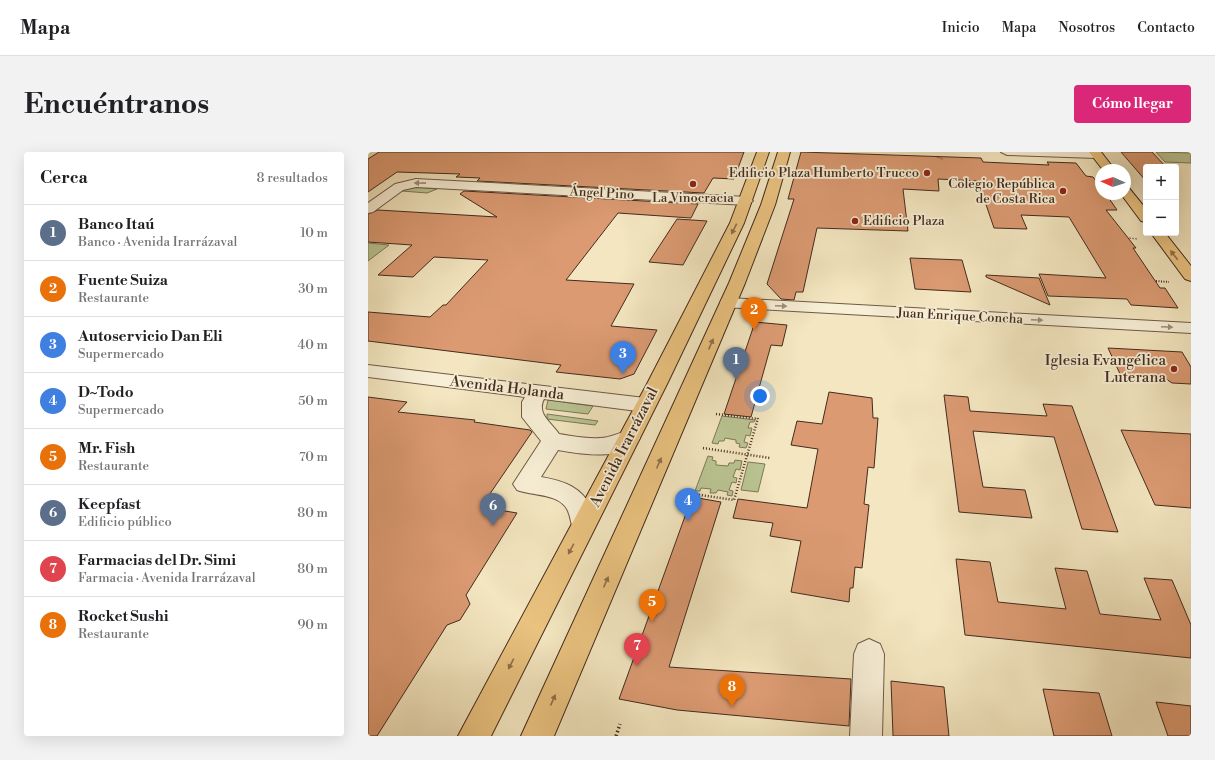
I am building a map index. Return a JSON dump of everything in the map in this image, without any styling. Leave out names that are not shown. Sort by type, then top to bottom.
[{"type":"main road","name":"Avenida Irarrázaval","points":[[474,736],[646,405],[747,201],[763,152]]},
{"type":"main road","points":[[537,736],[728,304],[765,212],[784,152]]},
{"type":"main road","points":[[1096,154],[1104,164]]},
{"type":"main road","points":[[1131,199],[1143,214]]},
{"type":"main road","points":[[1160,236],[1191,276]]},
{"type":"street","points":[[1007,152],[1096,154]]},
{"type":"street","name":"Ángel Pino","points":[[368,209],[399,187],[411,183],[458,184],[747,201]]},
{"type":"street","points":[[436,196],[458,184]]},
{"type":"street","points":[[386,196],[416,197]]},
{"type":"street","name":"Juan Enrique Concha","points":[[728,304],[1191,328]]},
{"type":"street","name":"Avenida Holanda","points":[[368,371],[646,405]]},
{"type":"street","points":[[538,392],[532,402],[532,417],[547,433],[552,441]]},
{"type":"street","points":[[552,441],[601,447],[620,443],[629,438]]},
{"type":"street","points":[[552,441],[525,484],[558,488],[568,494],[581,511],[583,526]]},
{"type":"street","points":[[866,736],[869,654]]},
{"type":"path","points":[[937,157],[943,159]]},
{"type":"path","points":[[1128,238],[1138,239]]},
{"type":"path","points":[[1156,282],[1169,282]]},
{"type":"path","points":[[687,493],[734,500],[758,418],[716,414]]},
{"type":"path","points":[[703,448],[770,458]]},
{"type":"path","points":[[616,736],[620,724]]},
{"type":"green space","points":[[1156,152],[1191,153],[1191,163],[1165,162]]},
{"type":"green space","points":[[413,187],[437,189],[427,193],[402,191]]},
{"type":"green space","points":[[368,243],[389,245],[368,261]]},
{"type":"green space","points":[[548,400],[593,406],[588,414],[546,409]]},
{"type":"green space","points":[[547,414],[598,421],[595,425],[547,419]]},
{"type":"green space","points":[[722,416],[755,420],[754,422],[750,422],[748,428],[752,428],[750,436],[746,435],[744,442],[748,443],[746,448],[739,447],[740,444],[736,443],[736,440],[725,438],[724,441],[719,441],[718,444],[712,443]]},
{"type":"green space","points":[[708,456],[713,457],[712,460],[716,461],[716,465],[728,466],[729,463],[734,463],[735,460],[742,461],[740,470],[736,469],[733,477],[737,478],[736,483],[732,482],[729,490],[733,491],[732,496],[727,495],[728,492],[718,490],[716,493],[710,493],[711,489],[701,488],[700,491],[695,491]]},
{"type":"green space","points":[[748,462],[765,464],[758,492],[741,490]]},
{"type":"building","points":[[379,152],[744,152],[734,179],[713,178],[704,193],[477,181],[480,178],[456,177],[460,174],[397,172],[368,192],[368,159]]},
{"type":"building","points":[[801,152],[981,158],[983,162],[1049,165],[1047,162],[1076,163],[1086,176],[1093,177],[1095,180],[1095,200],[1110,200],[1117,210],[1106,210],[1136,248],[1133,248],[1160,288],[1165,288],[1178,308],[1131,305],[1127,299],[1048,296],[1039,274],[1106,278],[1069,217],[1021,215],[1027,229],[994,228],[978,181],[938,179],[939,191],[903,189],[908,231],[817,228],[803,292],[796,292],[794,300],[781,299],[767,284],[794,199],[788,199]]},
{"type":"building","points":[[1121,152],[1152,152],[1163,164],[1143,164],[1143,178]]},
{"type":"building","points":[[464,191],[698,204],[691,218],[618,213],[566,280],[634,284],[611,326],[657,330],[634,374],[620,379],[556,372],[561,365],[368,341],[368,312],[430,317],[443,305],[446,305],[488,260],[434,257],[413,277],[378,275],[412,245],[368,242],[368,214],[378,210],[497,217],[460,194]]},
{"type":"building","points":[[677,219],[707,221],[683,265],[649,262]]},
{"type":"building","points":[[910,258],[962,260],[971,292],[915,289]]},
{"type":"building","points":[[986,275],[1039,278],[1050,305],[986,277]]},
{"type":"building","points":[[755,322],[787,325],[782,346],[771,345],[751,417],[724,414]]},
{"type":"building","points":[[1108,348],[1182,352],[1191,367],[1191,384],[1172,383],[1166,379],[1121,376]]},
{"type":"building","points":[[829,392],[872,398],[873,418],[878,418],[874,468],[868,467],[864,504],[869,505],[862,568],[855,567],[853,588],[850,588],[849,602],[791,592],[801,541],[770,536],[773,523],[733,518],[738,499],[807,508],[818,449],[791,445],[797,421],[822,424]]},
{"type":"building","points":[[944,395],[968,397],[970,411],[1047,416],[1043,404],[1072,406],[1118,532],[1082,529],[1054,437],[973,431],[983,487],[1025,490],[1032,518],[959,512]]},
{"type":"building","points":[[368,397],[407,402],[398,412],[475,420],[474,422],[530,430],[532,432],[481,507],[517,513],[466,595],[470,604],[460,620],[447,625],[377,736],[368,736]]},
{"type":"building","points":[[1121,430],[1191,434],[1191,508],[1155,505]]},
{"type":"building","points":[[692,497],[721,502],[669,667],[851,679],[849,726],[677,710],[619,699]]},
{"type":"building","points":[[956,559],[990,562],[998,602],[1066,609],[1055,568],[1087,571],[1100,614],[1161,620],[1144,578],[1172,580],[1191,625],[1191,658],[965,635]]},
{"type":"building","points":[[891,681],[944,687],[949,736],[893,736]]},
{"type":"building","points":[[1043,689],[1099,693],[1112,736],[1054,736]]},
{"type":"building","points":[[1156,702],[1191,706],[1191,736],[1168,736]]},
{"type":"place","name":"Edificio Plaza Humberto Trucco","points":[[927,173]]},
{"type":"place","name":"La Vinocracia","points":[[693,184]]},
{"type":"place","name":"Colegio República de Costa Rica","points":[[1063,191]]},
{"type":"place","name":"Edificio Plaza","points":[[855,221]]},
{"type":"place","name":"Fuente Suiza","points":[[754,330]]},
{"type":"place","name":"Iglesia Evangélica Luterana","points":[[1174,369]]},
{"type":"place","name":"Autoservicio Dan Eli","points":[[623,374]]},
{"type":"place","name":"Banco Itaú","points":[[736,380]]},
{"type":"place","name":"D~Todo","points":[[688,521]]},
{"type":"place","name":"Keepfast","points":[[493,526]]},
{"type":"place","name":"Mr. Fish","points":[[652,622]]},
{"type":"place","name":"Farmacias del Dr. Simi","points":[[637,666]]},
{"type":"place","name":"Rocket Sushi","points":[[732,707]]}]
